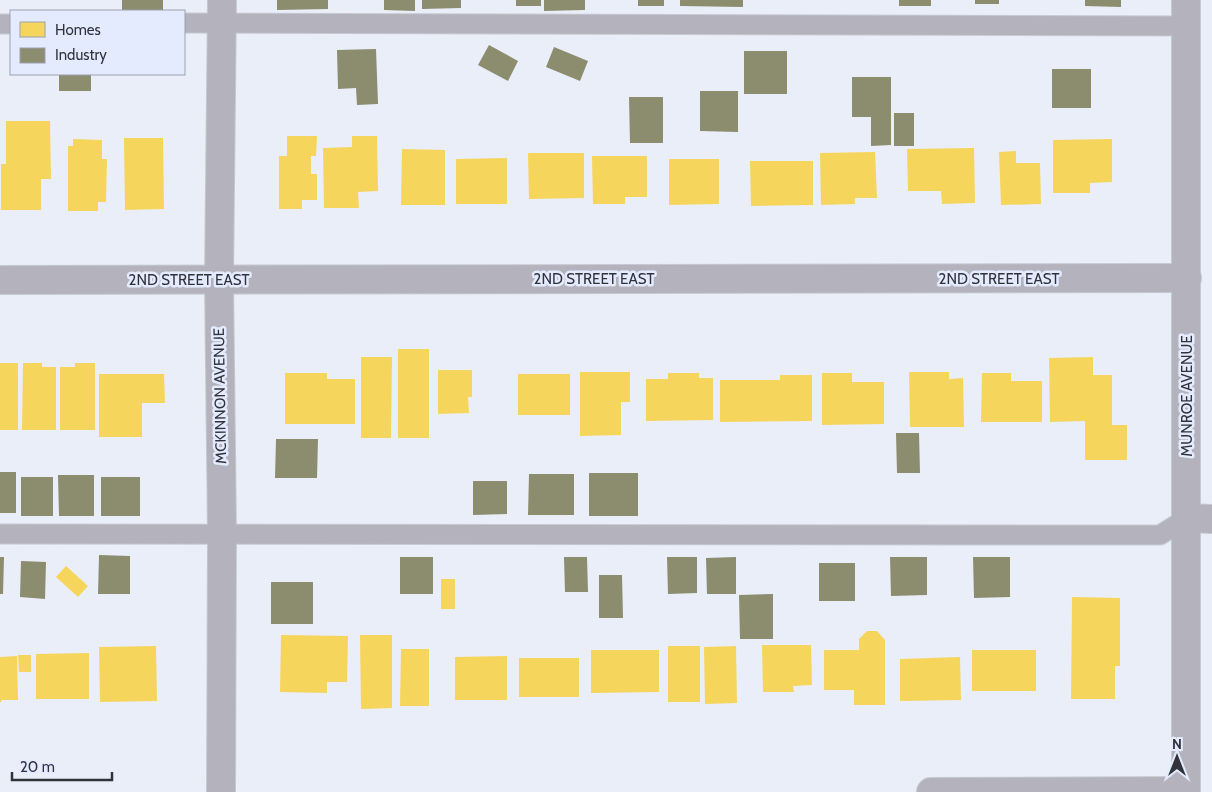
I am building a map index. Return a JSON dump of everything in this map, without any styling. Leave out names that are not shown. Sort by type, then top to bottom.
[{"type":"street","name":"MCKINNON AVENUE","points":[[221,792],[222,534],[219,280],[222,12]]},
{"type":"street","name":"MUNROE AVENUE","points":[[1186,13],[1187,278],[1199,519],[1186,792]]},
{"type":"street","name":"2ND STREET EAST","points":[[0,280],[1187,278]]},
{"type":"street","points":[[931,792],[1186,792]]},
{"type":"lane","points":[[185,23],[222,12],[1186,13]]},
{"type":"lane","points":[[0,534],[1160,535],[1199,519]]},
{"type":"building: Homes","points":[[6,121],[50,121],[51,179],[41,179],[41,210],[1,210],[1,164],[6,164]]},
{"type":"building: Homes","points":[[287,136],[317,136],[316,156],[311,156],[311,174],[317,174],[317,200],[302,200],[302,209],[279,209],[279,156],[287,156]]},
{"type":"building: Homes","points":[[352,136],[377,136],[378,191],[358,192],[359,208],[324,208],[323,148],[352,147]]},
{"type":"building: Homes","points":[[124,138],[163,138],[164,209],[125,210]]},
{"type":"building: Homes","points":[[73,139],[102,140],[102,159],[107,159],[106,202],[98,202],[98,211],[68,211],[68,146],[73,146]]},
{"type":"building: Homes","points":[[1112,139],[1112,182],[1090,183],[1090,193],[1053,193],[1053,140]]},
{"type":"building: Homes","points":[[974,148],[975,203],[942,204],[941,191],[908,191],[907,149]]},
{"type":"building: Homes","points":[[402,149],[445,150],[445,205],[401,205]]},
{"type":"building: Homes","points":[[1016,151],[1016,163],[1040,163],[1041,204],[1001,205],[999,152]]},
{"type":"building: Homes","points":[[875,152],[877,198],[855,198],[855,204],[821,205],[820,153]]},
{"type":"building: Homes","points":[[528,153],[584,153],[584,198],[529,199]]},
{"type":"building: Homes","points":[[592,156],[647,156],[647,197],[625,197],[625,204],[593,204]]},
{"type":"building: Homes","points":[[507,158],[507,204],[456,204],[456,159]]},
{"type":"building: Homes","points":[[669,159],[719,159],[719,204],[669,205]]},
{"type":"building: Homes","points":[[750,161],[813,161],[813,205],[751,206]]},
{"type":"building: Homes","points":[[398,349],[429,349],[429,438],[398,438]]},
{"type":"building: Homes","points":[[361,357],[392,357],[391,438],[361,438]]},
{"type":"building: Homes","points":[[1093,357],[1093,375],[1112,375],[1112,425],[1127,425],[1127,460],[1085,460],[1085,421],[1050,422],[1049,358]]},
{"type":"building: Homes","points":[[0,363],[18,363],[18,430],[0,430]]},
{"type":"building: Homes","points":[[23,363],[42,363],[42,367],[56,367],[56,430],[22,430]]},
{"type":"building: Homes","points":[[75,363],[95,363],[95,430],[60,430],[60,367],[75,367]]},
{"type":"building: Homes","points":[[438,370],[472,370],[472,397],[468,397],[469,413],[438,414]]},
{"type":"building: Homes","points":[[580,372],[630,372],[630,402],[621,402],[621,435],[580,436]]},
{"type":"building: Homes","points":[[909,372],[949,372],[949,379],[963,378],[964,427],[910,427]]},
{"type":"building: Homes","points":[[285,373],[327,373],[327,379],[355,379],[355,424],[285,424]]},
{"type":"building: Homes","points":[[668,373],[699,373],[699,378],[713,378],[713,420],[646,421],[646,379],[668,379]]},
{"type":"building: Homes","points":[[822,373],[852,373],[852,382],[884,382],[884,424],[822,425]]},
{"type":"building: Homes","points":[[982,373],[1011,373],[1011,381],[1042,381],[1042,422],[981,422]]},
{"type":"building: Homes","points":[[99,374],[164,374],[165,403],[142,403],[142,437],[99,437]]},
{"type":"building: Homes","points":[[518,374],[570,374],[570,415],[518,415]]},
{"type":"building: Homes","points":[[780,375],[812,375],[812,421],[720,422],[720,380],[780,380]]},
{"type":"building: Homes","points":[[66,566],[88,586],[78,597],[56,577]]},
{"type":"building: Homes","points":[[441,579],[455,579],[455,609],[441,609]]},
{"type":"building: Homes","points":[[1072,597],[1120,598],[1120,666],[1115,666],[1115,699],[1071,699]]},
{"type":"building: Homes","points":[[867,631],[877,631],[885,640],[885,705],[854,705],[854,690],[824,690],[824,650],[859,650],[859,639]]},
{"type":"building: Homes","points":[[281,635],[348,636],[347,682],[327,682],[327,693],[280,692]]},
{"type":"building: Homes","points":[[360,635],[392,635],[392,708],[361,709]]},
{"type":"building: Homes","points":[[762,645],[811,645],[812,685],[793,686],[794,692],[763,692]]},
{"type":"building: Homes","points":[[156,646],[157,701],[100,702],[99,647]]},
{"type":"building: Homes","points":[[668,646],[700,646],[700,702],[668,702]]},
{"type":"building: Homes","points":[[736,646],[737,703],[705,704],[704,647]]},
{"type":"building: Homes","points":[[401,649],[429,649],[429,706],[400,706]]},
{"type":"building: Homes","points":[[591,650],[659,650],[659,692],[591,693]]},
{"type":"building: Homes","points":[[972,650],[1036,650],[1036,691],[972,691]]},
{"type":"building: Homes","points":[[89,653],[89,699],[36,699],[36,654]]},
{"type":"building: Homes","points":[[18,655],[31,655],[31,672],[19,672]]},
{"type":"building: Homes","points":[[17,656],[18,700],[2,700],[0,703],[0,657]]},
{"type":"building: Homes","points":[[507,656],[507,700],[455,700],[455,657]]},
{"type":"building: Homes","points":[[960,657],[961,700],[900,701],[900,659]]},
{"type":"building: Homes","points":[[519,658],[579,658],[579,697],[519,697]]},
{"type":"building: Industry","points":[[122,0],[163,0],[163,10],[122,10]]},
{"type":"building: Industry","points":[[277,0],[328,0],[328,9],[277,10]]},
{"type":"building: Industry","points":[[384,0],[415,0],[415,11],[384,10]]},
{"type":"building: Industry","points":[[422,0],[461,0],[461,8],[422,9]]},
{"type":"building: Industry","points":[[516,0],[541,0],[541,6],[516,6]]},
{"type":"building: Industry","points":[[544,0],[585,0],[585,10],[544,11]]},
{"type":"building: Industry","points":[[638,0],[664,0],[664,6],[638,6]]},
{"type":"building: Industry","points":[[680,0],[743,0],[743,7],[680,6]]},
{"type":"building: Industry","points":[[899,0],[931,0],[931,6],[899,6]]},
{"type":"building: Industry","points":[[975,0],[999,0],[999,4],[975,4]]},
{"type":"building: Industry","points":[[1085,0],[1121,0],[1121,7],[1085,6]]},
{"type":"building: Industry","points":[[489,45],[518,61],[508,81],[478,65]]},
{"type":"building: Industry","points":[[554,47],[588,61],[580,81],[546,67]]},
{"type":"building: Industry","points":[[376,49],[378,104],[357,105],[356,88],[338,89],[337,50]]},
{"type":"building: Industry","points":[[744,51],[787,51],[787,94],[744,94]]},
{"type":"building: Industry","points":[[1052,69],[1091,69],[1091,108],[1052,108]]},
{"type":"building: Industry","points":[[59,75],[91,75],[91,91],[59,91]]},
{"type":"building: Industry","points":[[852,77],[891,77],[891,145],[871,146],[871,117],[852,117]]},
{"type":"building: Industry","points":[[700,91],[738,91],[738,132],[700,131]]},
{"type":"building: Industry","points":[[629,97],[663,97],[663,143],[630,143]]},
{"type":"building: Industry","points":[[894,113],[914,113],[914,146],[894,146]]},
{"type":"building: Industry","points":[[896,433],[919,433],[920,473],[897,473]]},
{"type":"building: Industry","points":[[276,439],[318,439],[317,478],[275,478]]},
{"type":"building: Industry","points":[[0,472],[16,472],[16,513],[0,513]]},
{"type":"building: Industry","points":[[589,473],[638,473],[638,516],[589,516]]},
{"type":"building: Industry","points":[[529,474],[574,474],[574,515],[528,515]]},
{"type":"building: Industry","points":[[58,475],[94,475],[94,516],[59,516]]},
{"type":"building: Industry","points":[[21,477],[53,477],[53,516],[21,516]]},
{"type":"building: Industry","points":[[101,477],[140,477],[140,516],[101,516]]},
{"type":"building: Industry","points":[[473,481],[507,481],[507,514],[473,515]]},
{"type":"building: Industry","points":[[99,555],[130,556],[130,594],[98,594]]},
{"type":"building: Industry","points":[[0,557],[4,557],[3,594],[0,594]]},
{"type":"building: Industry","points":[[400,557],[433,557],[433,594],[400,594]]},
{"type":"building: Industry","points":[[564,557],[587,557],[588,592],[565,592]]},
{"type":"building: Industry","points":[[667,557],[697,557],[697,593],[668,594]]},
{"type":"building: Industry","points":[[736,557],[736,594],[707,594],[706,558]]},
{"type":"building: Industry","points":[[890,557],[927,557],[927,595],[891,596]]},
{"type":"building: Industry","points":[[973,557],[1010,557],[1010,597],[974,598]]},
{"type":"building: Industry","points":[[21,561],[46,562],[45,599],[20,597]]},
{"type":"building: Industry","points":[[819,563],[855,563],[855,601],[819,601]]},
{"type":"building: Industry","points":[[599,575],[622,575],[623,618],[599,618]]},
{"type":"building: Industry","points":[[271,582],[313,582],[313,624],[271,624]]},
{"type":"building: Industry","points":[[773,594],[773,639],[740,639],[739,595]]}]
